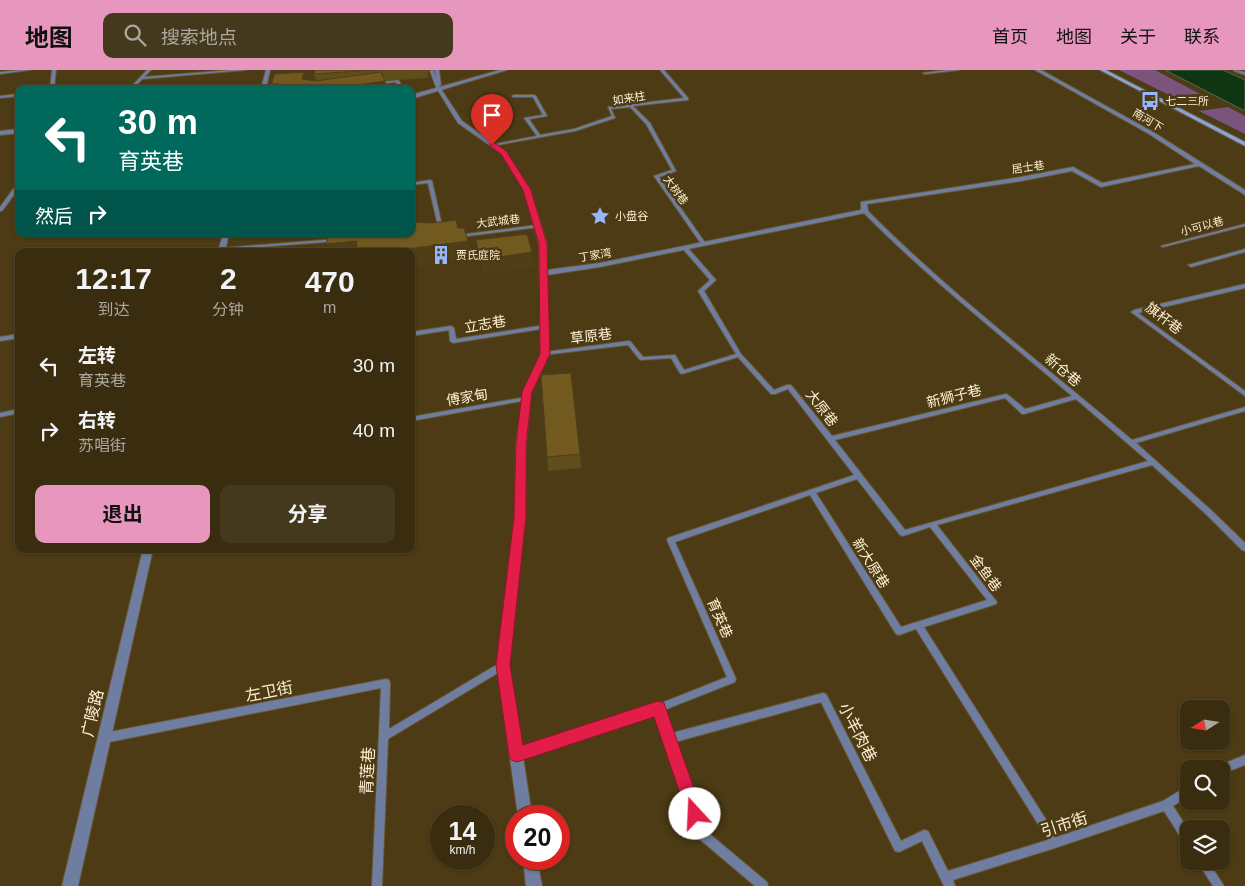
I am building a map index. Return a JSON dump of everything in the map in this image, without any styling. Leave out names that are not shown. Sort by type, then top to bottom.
[{"type":"main road","points":[[1102,70],[1245,144]]},
{"type":"main road","points":[[1111,70],[1245,139]]},
{"type":"street","points":[[263,85],[268,70]]},
{"type":"street","points":[[415,95],[439,90],[505,70]]},
{"type":"street","name":"南河下","points":[[1037,70],[1151,133],[1198,165],[1245,193]]},
{"type":"street","points":[[1236,70],[1245,74]]},
{"type":"street","points":[[439,90],[460,122],[504,153],[527,190],[543,244],[545,354],[527,392],[526,399],[521,445],[520,517],[503,665],[524,805]]},
{"type":"street","points":[[0,133],[15,131]]},
{"type":"street","name":"居士巷","points":[[866,212],[864,203],[967,185],[1033,178],[1073,169],[1102,185],[1198,165]]},
{"type":"street","name":"丁家湾","points":[[543,273],[685,248],[866,212]]},
{"type":"street","name":"广陵路","points":[[70,886],[147,553]]},
{"type":"street","points":[[532,870],[534,886]]},
{"type":"lane","points":[[0,73],[28,70]]},
{"type":"lane","points":[[52,85],[54,70]]},
{"type":"lane","points":[[135,85],[149,70]]},
{"type":"lane","points":[[142,78],[244,70]]},
{"type":"lane","points":[[437,70],[439,90]]},
{"type":"lane","name":"如来柱","points":[[492,145],[575,130],[614,116],[609,108],[686,99],[662,70]]},
{"type":"lane","points":[[925,73],[957,70]]},
{"type":"lane","points":[[432,71],[432,77],[439,90]]},
{"type":"lane","points":[[368,83],[397,81],[399,85]]},
{"type":"lane","points":[[0,97],[15,95]]},
{"type":"lane","points":[[514,96],[534,96],[545,116],[526,118],[538,136]]},
{"type":"lane","name":"大树巷","points":[[630,106],[648,123],[674,171],[656,176],[704,244]]},
{"type":"lane","points":[[415,183],[430,181],[443,238]]},
{"type":"lane","points":[[0,210],[15,190]]},
{"type":"lane","name":"新仓巷","points":[[866,212],[893,241],[970,308],[1132,442],[1245,548]]},
{"type":"lane","name":"小可以巷","points":[[1163,246],[1245,225]]},
{"type":"lane","name":"大武城巷","points":[[452,237],[537,226]]},
{"type":"lane","points":[[244,248],[341,239]]},
{"type":"lane","name":"大原巷","points":[[685,248],[713,280],[701,291],[740,355],[773,393],[789,386],[903,534],[932,524]]},
{"type":"lane","points":[[1191,265],[1245,250]]},
{"type":"lane","name":"旗杆巷","points":[[1245,286],[1134,312],[1245,394]]},
{"type":"lane","name":"立志巷","points":[[415,333],[452,328],[453,341],[545,327]]},
{"type":"lane","points":[[0,339],[15,337]]},
{"type":"lane","name":"草原巷","points":[[545,354],[629,343],[642,359],[673,356],[682,372],[740,355]]},
{"type":"lane","name":"新狮子巷","points":[[830,439],[1006,396],[1024,412],[1077,397]]},
{"type":"lane","name":"傅家甸","points":[[415,418],[526,399]]},
{"type":"lane","points":[[1132,442],[1245,409]]},
{"type":"lane","points":[[0,415],[15,412]]},
{"type":"lane","points":[[932,524],[1154,462]]},
{"type":"lane","name":"育英巷","points":[[517,755],[658,708],[732,679],[671,540],[859,476]]},
{"type":"lane","name":"新大原巷","points":[[812,492],[899,631],[918,625]]},
{"type":"lane","name":"金鱼巷","points":[[918,625],[993,602],[932,524]]},
{"type":"lane","points":[[918,625],[1055,843]]},
{"type":"lane","name":"青莲巷","points":[[376,886],[384,737],[503,665]]},
{"type":"lane","name":"左卫街","points":[[104,738],[386,683],[384,737]]},
{"type":"lane","name":"小羊肉巷","points":[[668,739],[823,697],[899,847],[924,835],[948,881]]},
{"type":"lane","points":[[658,708],[702,833],[763,886]]},
{"type":"lane","points":[[1230,766],[1245,760]]},
{"type":"lane","name":"引市街","points":[[948,881],[1166,805],[1180,796]]},
{"type":"lane","points":[[1166,805],[1180,826]]},
{"type":"lane","points":[[1208,870],[1218,886]]},
{"type":"shaded area","points":[[1119,70],[1155,70],[1200,94],[1171,96]]},
{"type":"shaded area","points":[[1165,70],[1223,70],[1245,80],[1245,111]]},
{"type":"shaded area","points":[[1228,107],[1245,116],[1245,134],[1199,111]]},
{"type":"building","points":[[315,70],[374,70],[314,74]]},
{"type":"building","points":[[304,72],[302,79],[316,81],[381,72],[385,81],[358,85],[271,84],[275,74]]},
{"type":"building","points":[[456,220],[458,228],[464,228],[468,241],[415,248],[356,248],[357,241],[326,244],[328,237],[415,237],[415,222],[431,223]]},
{"type":"building","points":[[527,234],[532,252],[480,260],[476,240]]},
{"type":"building","points":[[571,373],[580,454],[547,457],[541,375]]},
{"type":"place","name":"七二三所","points":[[1150,101]]},
{"type":"place","name":"小盘谷","points":[[600,216]]},
{"type":"place","name":"贾氏庭院","points":[[441,255]]},
{"type":"route","points":[[492,145],[504,153],[527,190],[543,244],[545,354],[527,392],[521,445],[520,517],[503,665],[517,755],[658,708],[695,814]]}]
